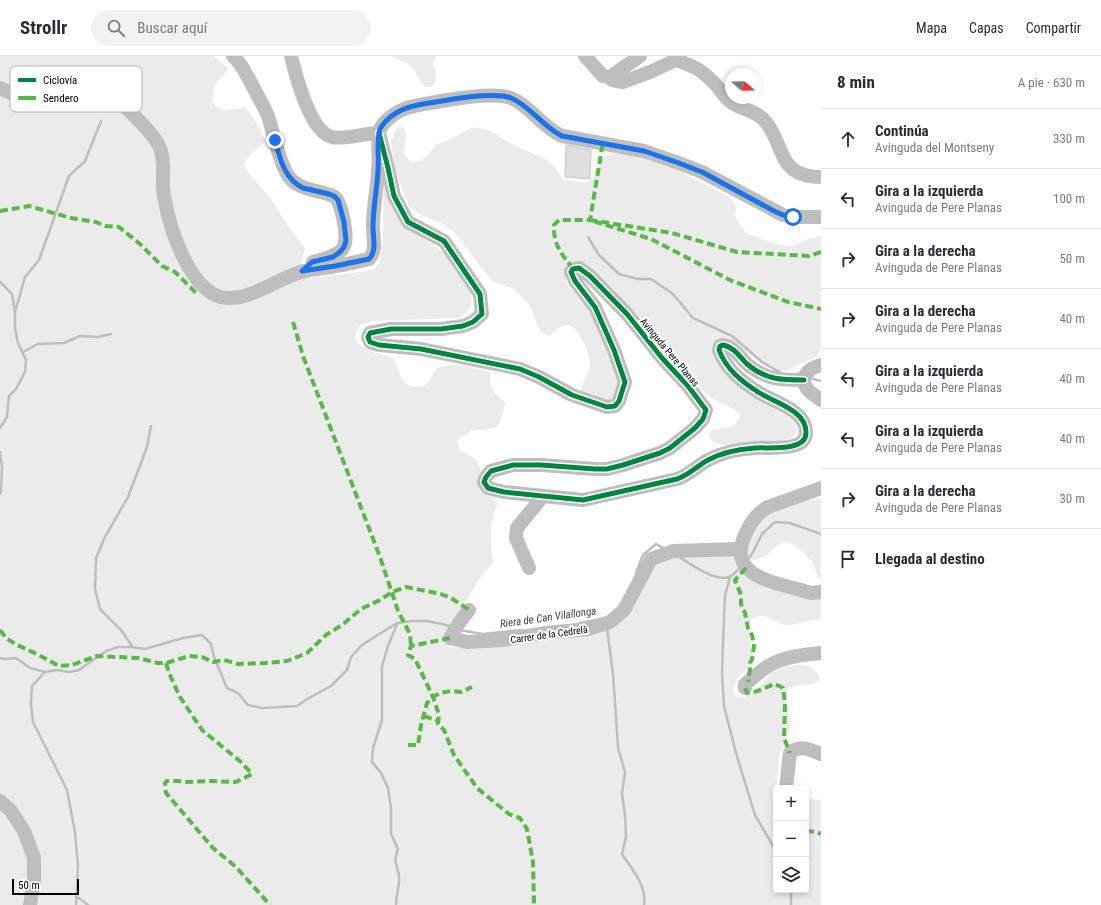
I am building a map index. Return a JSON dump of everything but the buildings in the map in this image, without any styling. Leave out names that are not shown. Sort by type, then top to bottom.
[{"type":"street","points":[[233,56],[242,67],[267,115],[279,155],[288,177],[303,188],[334,196],[338,200],[340,206],[345,230],[346,241],[344,247],[333,257],[312,262],[302,271]]},
{"type":"street","points":[[291,56],[300,92],[311,115],[321,130],[332,137],[379,133]]},
{"type":"street","points":[[585,56],[603,76],[610,77],[612,80],[623,82],[676,60],[701,70],[730,101],[743,109],[757,114],[765,121],[780,152],[792,168],[801,174],[811,177],[821,177]]},
{"type":"street","points":[[610,77],[640,56]]},
{"type":"street","points":[[0,88],[10,93]]},
{"type":"street","points":[[129,112],[156,140],[162,156],[164,196],[173,230],[190,270],[208,291],[218,296],[227,298],[252,293],[302,271],[369,259],[373,255],[374,249],[373,226],[379,168],[379,133],[383,124],[399,110],[410,106],[473,97],[500,96],[510,98],[518,102],[554,132],[562,136],[644,151],[702,172],[783,215],[800,218],[821,217]]},
{"type":"street","name":"Avinguda Pere Planas","points":[[379,133],[394,196],[408,222],[444,241],[480,294],[482,314],[473,322],[463,326],[391,329],[370,333],[368,337],[370,342],[421,349],[520,369],[539,377],[572,395],[607,407],[615,406],[619,401],[625,382],[602,320],[595,307],[575,281],[571,272],[573,269],[579,268],[590,276],[627,314],[647,340],[688,386],[706,410],[703,419],[695,428],[670,448],[660,453],[607,469],[513,465],[491,471],[484,482],[486,486],[493,490],[583,500],[676,479],[690,473],[708,460],[730,452],[754,448],[796,445],[806,436],[804,422],[789,408],[758,392],[732,372],[724,362],[719,350],[720,346],[723,345],[731,348],[747,364],[757,372],[766,376],[780,380],[804,380]]},
{"type":"street","points":[[821,365],[809,370],[804,380],[804,384],[807,389],[821,400]]},
{"type":"street","points":[[821,488],[768,506],[757,515],[750,526],[740,549],[740,554],[744,565],[748,571],[753,574],[811,593],[821,592]]},
{"type":"street","points":[[529,568],[516,538],[516,528],[543,496]]},
{"type":"street","name":"Carrer de la Cedrelà","points":[[469,610],[450,638],[467,642],[502,640],[546,633],[588,629],[610,622],[624,610],[651,559],[673,551],[740,549]]},
{"type":"street","points":[[745,688],[745,684],[770,665],[802,655],[821,654]]},
{"type":"street","points":[[786,785],[790,753],[796,749],[804,748],[821,754]]},
{"type":"street","points":[[0,801],[11,812],[24,831],[34,858],[34,880],[30,905]]},
{"type":"shaded area","points":[[0,56],[214,56],[228,68],[226,73],[218,80],[213,90],[214,103],[219,109],[223,110],[245,108],[252,115],[265,140],[248,157],[244,165],[247,171],[271,199],[288,226],[305,248],[301,264],[310,278],[367,271],[378,265],[383,237],[384,178],[415,232],[444,253],[469,288],[471,294],[471,308],[459,318],[372,321],[359,326],[355,339],[362,347],[393,358],[403,380],[410,386],[425,386],[436,370],[442,366],[464,366],[490,372],[490,384],[492,389],[505,402],[500,422],[496,428],[472,431],[458,439],[459,449],[472,456],[478,462],[482,484],[498,503],[493,516],[491,532],[493,562],[478,581],[447,634],[447,646],[457,648],[525,640],[612,625],[626,618],[654,562],[672,554],[733,552],[742,575],[775,586],[821,597],[821,619],[789,625],[784,625],[762,616],[750,620],[749,641],[753,655],[753,662],[749,668],[738,677],[733,689],[735,696],[748,696],[778,669],[795,665],[808,666],[818,674],[820,679],[816,682],[812,684],[797,685],[788,689],[786,696],[790,724],[789,731],[779,757],[777,785],[773,785],[773,893],[809,893],[809,799],[821,800],[821,905],[0,905]]},
{"type":"shaded area","points":[[392,56],[436,56],[436,78],[432,87],[425,87],[411,66],[405,62],[393,58]]},
{"type":"shaded area","points":[[403,127],[406,133],[404,148],[405,156],[407,159],[416,162],[423,159],[438,144],[471,128],[489,130],[508,142],[546,160],[555,167],[564,180],[585,183],[593,179],[601,160],[607,156],[618,153],[650,159],[685,174],[728,196],[736,207],[735,214],[737,221],[746,233],[786,246],[793,246],[805,240],[821,236],[821,346],[818,356],[785,371],[778,371],[764,365],[734,342],[719,365],[728,377],[791,419],[796,425],[797,432],[793,437],[780,441],[750,441],[720,445],[712,441],[708,435],[712,430],[732,426],[738,420],[740,415],[733,409],[707,395],[691,376],[582,263],[576,261],[568,263],[565,277],[566,284],[590,309],[620,383],[615,398],[609,401],[581,394],[582,386],[589,371],[590,363],[585,346],[576,330],[567,325],[560,327],[549,336],[542,333],[538,327],[531,307],[525,300],[513,289],[492,281],[454,232],[441,223],[421,215],[409,207],[394,166],[391,140],[397,128]]},
{"type":"shaded area","points":[[821,498],[821,578],[817,576],[814,565],[806,555],[791,544],[782,542],[765,556],[753,561],[746,558],[746,547],[750,534],[765,518],[776,511],[798,502]]},
{"type":"waterway","points":[[15,312],[25,277],[39,260],[69,176],[85,161],[101,121]]},
{"type":"waterway","points":[[588,237],[599,255],[619,274],[638,279],[651,279],[673,294],[693,318],[732,336],[762,362],[781,373]]},
{"type":"waterway","points":[[0,282],[12,294],[18,343],[26,360],[25,372],[16,389],[9,396],[7,417],[0,428]]},
{"type":"waterway","points":[[23,352],[38,344],[64,343],[80,336],[98,337],[111,334]]},
{"type":"waterway","points":[[810,378],[821,381]]},
{"type":"waterway","points":[[132,646],[121,630],[100,609],[95,589],[96,558],[105,537],[128,497],[147,447],[151,426]]},
{"type":"waterway","points":[[0,452],[2,466],[0,494]]},
{"type":"waterway","name":"Riera de Can Vilallonga","points":[[747,560],[752,554],[762,534],[775,522],[790,523],[821,534]]},
{"type":"waterway","name":"Riera de Can Vilallonga","points":[[636,573],[643,555],[656,544],[665,549]]},
{"type":"waterway","name":"Riera de Can Vilallonga","points":[[678,556],[710,575],[723,578],[734,574],[741,566]]},
{"type":"waterway","points":[[730,577],[725,596],[724,616],[722,673],[724,706],[736,753],[755,815],[773,846]]},
{"type":"waterway","name":"Riera de Can Vilallonga","points":[[580,623],[595,620]]},
{"type":"waterway","points":[[0,658],[16,658],[30,668],[45,672],[57,670],[69,672],[79,670],[106,651],[118,647],[145,649],[183,638],[202,635],[211,644],[214,657],[227,688],[238,693],[248,705],[262,708],[297,706],[331,686],[347,670],[351,657],[362,645],[397,623],[427,621],[451,627]]},
{"type":"waterway","points":[[396,905],[399,880],[395,858],[398,849],[391,834],[391,808],[388,788],[381,773],[372,762],[373,748],[382,720],[382,666],[397,624]]},
{"type":"waterway","points":[[607,628],[613,674],[618,748],[625,772],[622,793],[626,837],[622,854],[641,884],[644,905]]},
{"type":"waterway","name":"Riera de Can Vilallonga","points":[[459,630],[483,634],[521,630]]},
{"type":"waterway","points":[[45,672],[32,686],[31,704],[33,722],[67,790],[75,832],[78,866],[76,905]]},
{"type":"waterway","points":[[791,893],[791,905]]},
{"type":"waterway","points":[[77,897],[88,905]]},
{"type":"marked path","points":[[573,269],[559,249],[555,238],[554,225],[559,220],[590,220],[603,142]]},
{"type":"marked path","points":[[0,211],[29,206],[71,218],[96,222],[105,226],[119,227],[140,244],[162,266],[175,272],[196,293]]},
{"type":"marked path","points":[[821,252],[809,256],[737,252],[672,233],[590,220],[651,239],[730,280],[788,302],[821,309]]},
{"type":"marked path","points":[[293,322],[303,356],[380,557],[398,611],[410,634],[411,646]]},
{"type":"marked path","points":[[746,568],[735,580],[741,595],[741,604],[745,613],[748,628],[752,635],[754,646],[748,682]]},
{"type":"marked path","points":[[0,630],[6,638],[17,645],[59,666],[72,665],[97,656],[138,658],[158,663],[166,663],[189,656],[202,657],[213,662],[224,660],[238,664],[265,663],[287,661],[307,653],[326,635],[342,625],[361,609],[380,600],[392,592],[406,587],[441,594],[451,598],[469,610]]},
{"type":"marked path","points":[[450,638],[411,646],[408,655],[415,659],[433,697],[439,715],[438,724],[444,730],[454,755],[477,788],[509,814],[520,818],[527,829],[533,862],[534,905]]},
{"type":"marked path","points":[[166,663],[180,697],[202,730],[241,762],[252,774],[236,782],[167,781],[165,783],[166,793],[213,848],[236,867],[270,905]]},
{"type":"marked path","points":[[745,688],[747,693],[775,684],[783,688],[785,703],[784,738],[790,753]]},
{"type":"marked path","points":[[408,745],[418,745],[421,725],[427,703],[433,697],[440,693],[451,691],[461,692],[472,687]]},
{"type":"marked path","points":[[424,716],[439,721]]},
{"type":"marked path","points":[[809,831],[821,834]]},
{"type":"cycle path","points":[[379,133],[394,196],[408,222],[444,241],[480,294],[482,314],[473,322],[463,326],[441,329],[391,329],[370,333],[368,337],[370,342],[379,345],[421,349],[520,369],[539,377],[572,395],[607,407],[615,406],[619,401],[625,382],[614,350],[595,307],[575,281],[571,272],[573,269],[579,268],[590,276],[627,314],[662,358],[688,386],[706,410],[703,419],[695,428],[670,448],[660,453],[607,469],[513,465],[491,471],[484,482],[488,488],[504,492],[583,500],[677,479],[719,455],[743,449],[776,448],[793,446],[800,443],[804,439],[806,433],[805,425],[801,418],[788,408],[764,396],[740,379],[730,369],[722,357],[719,350],[720,346],[727,346],[747,364],[767,376],[788,380],[804,380]]},
{"type":"route","points":[[275,140],[288,177],[303,188],[334,196],[338,200],[344,222],[346,243],[343,249],[333,257],[312,262],[302,271],[369,259],[373,255],[374,204],[379,168],[379,133],[383,124],[399,110],[410,106],[473,97],[500,96],[510,98],[518,102],[554,132],[562,136],[603,142],[644,151],[676,162],[702,172],[774,211],[793,217]]}]
